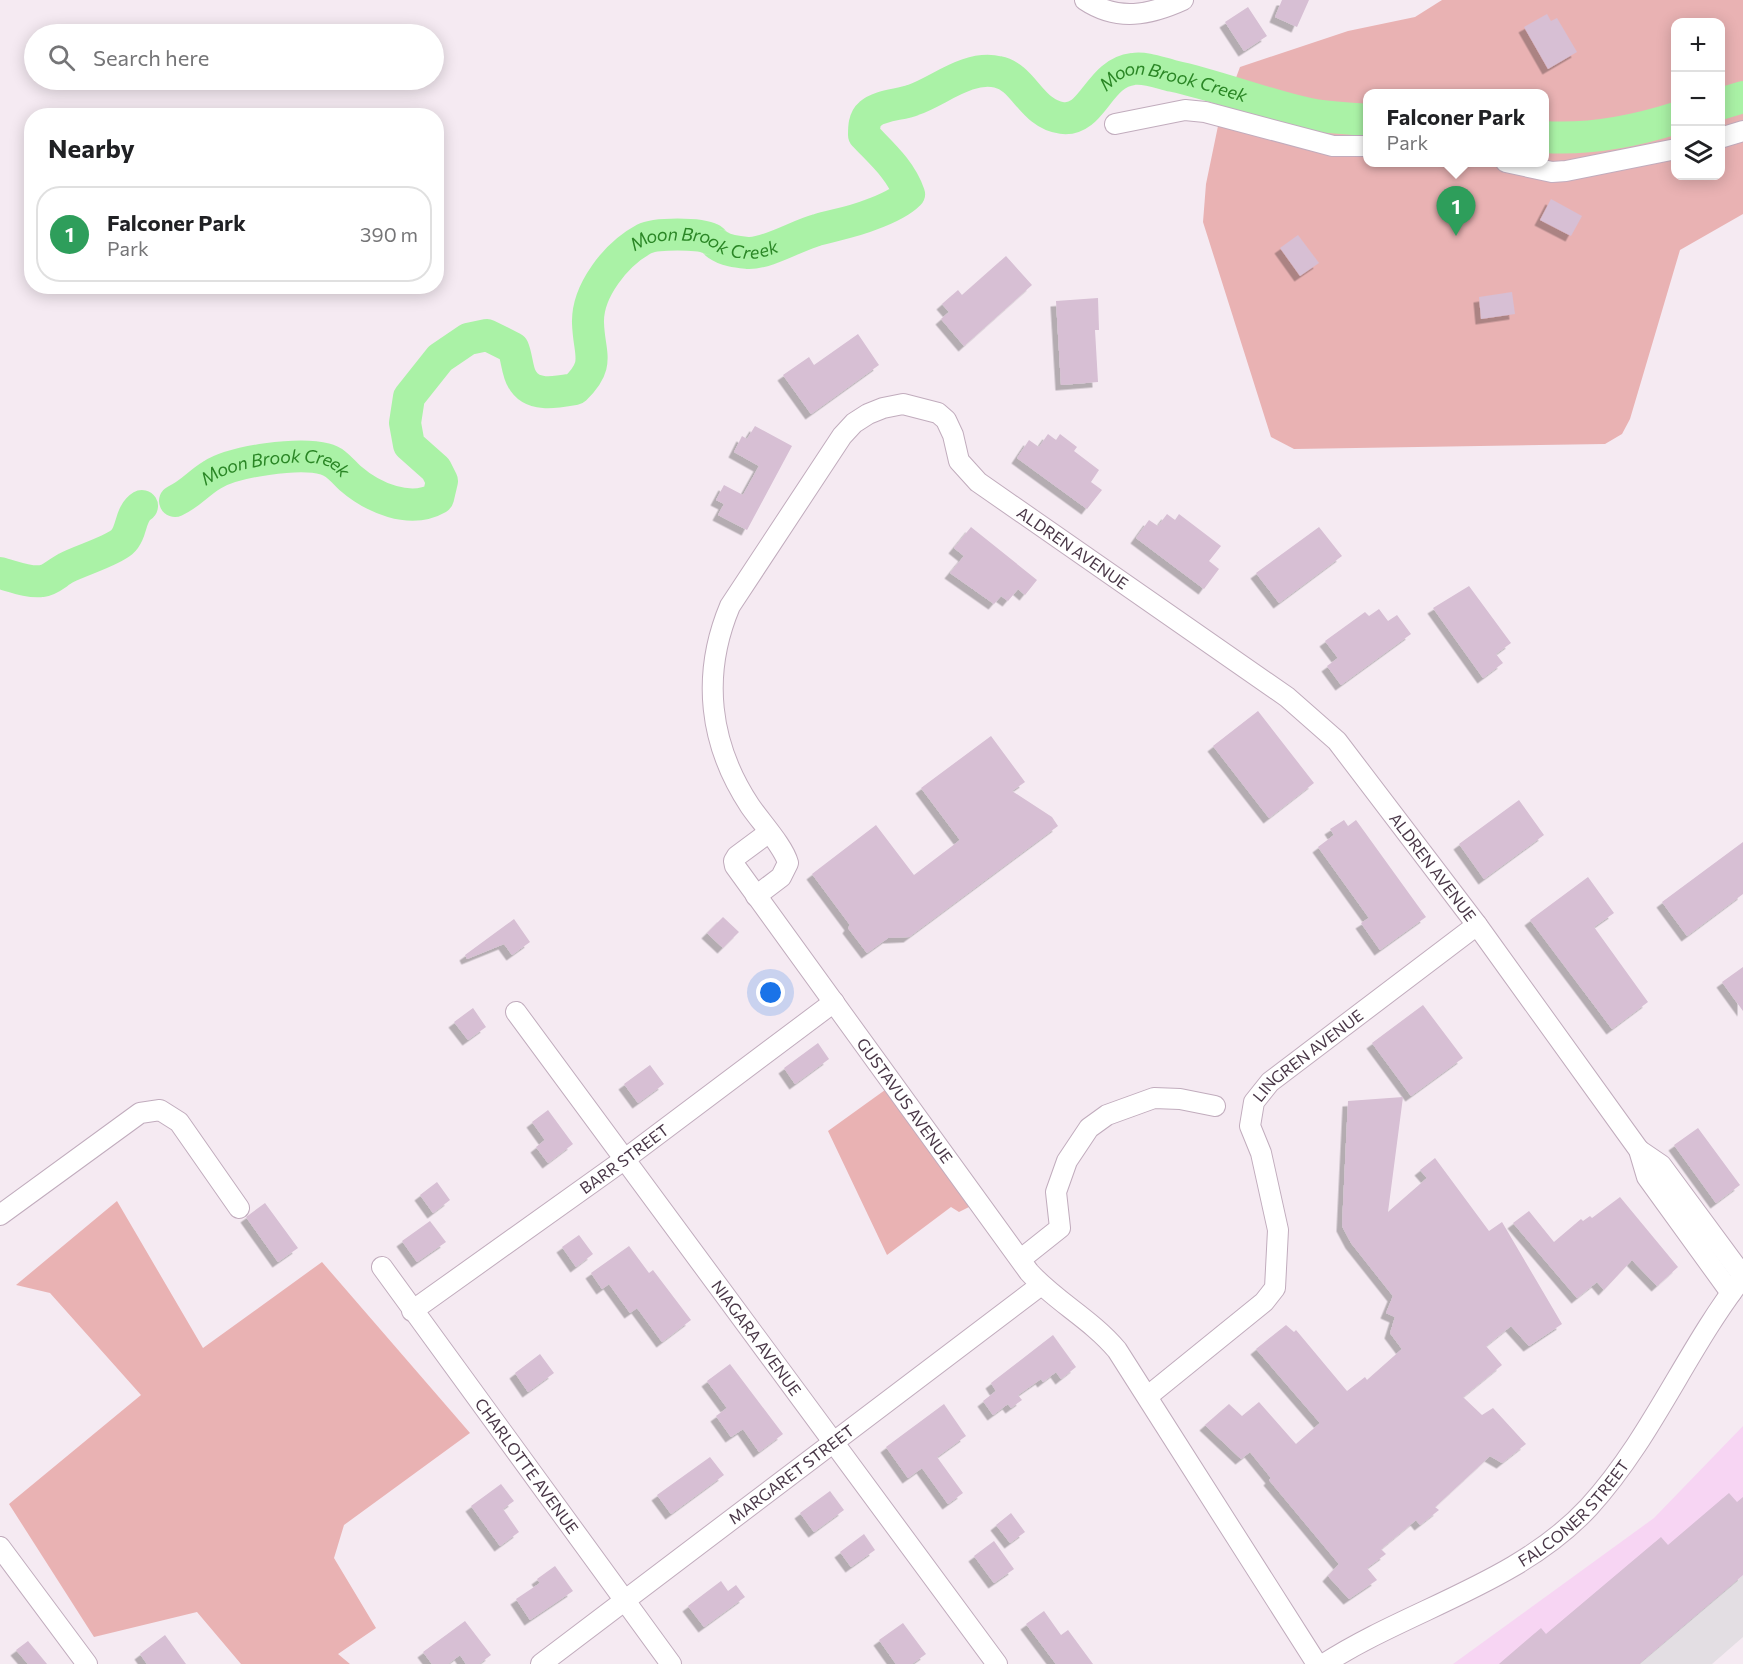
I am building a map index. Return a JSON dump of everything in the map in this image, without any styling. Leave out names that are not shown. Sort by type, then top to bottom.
[{"type":"street","points":[[1089,3],[1111,13],[1147,14],[1183,0]]},
{"type":"street","points":[[1115,124],[1185,110],[1205,112],[1334,146],[1363,146]]},
{"type":"street","points":[[1725,136],[1743,131]]},
{"type":"street","points":[[1529,167],[1552,172],[1566,171],[1671,150]]},
{"type":"street","name":"ALDREN AVENUE","points":[[756,896],[781,877],[788,868],[786,856],[745,799],[715,730],[712,682],[715,650],[725,619],[730,606],[842,436],[868,414],[903,404],[918,406],[942,416],[953,435],[959,461],[978,482],[1287,697],[1337,741],[1394,812],[1639,1150],[1647,1178],[1740,1283]]},
{"type":"street","name":"GUSTAVUS AVENUE","points":[[768,833],[734,861],[756,896],[1041,1285],[1096,1327],[1123,1359],[1148,1396]]},
{"type":"street","name":"LINGREN AVENUE","points":[[1148,1396],[1264,1302],[1275,1288],[1278,1230],[1261,1153],[1250,1126],[1254,1102],[1270,1082],[1477,925]]},
{"type":"street","name":"BARR STREET","points":[[412,1311],[625,1159],[834,1002]]},
{"type":"street","name":"NIAGARA AVENUE","points":[[516,1012],[997,1664]]},
{"type":"street","points":[[1021,1259],[1060,1228],[1056,1192],[1066,1161],[1089,1128],[1107,1115],[1154,1098],[1179,1099],[1215,1106]]},
{"type":"street","points":[[0,1215],[140,1113],[160,1110],[179,1122],[239,1208]]},
{"type":"street","name":"CHARLOTTE AVENUE","points":[[382,1267],[671,1664]]},
{"type":"street","name":"FALCONER STREET","points":[[1324,1664],[1491,1577],[1545,1544],[1588,1508],[1624,1464],[1658,1414],[1720,1307],[1740,1283]]},
{"type":"street","name":"MARGARET STREET","points":[[541,1664],[1041,1285]]},
{"type":"street","points":[[1148,1396],[1317,1664]]},
{"type":"street","points":[[0,1547],[87,1664]]},
{"type":"shaded area","points":[[1442,0],[1743,0],[1743,214],[1680,250],[1630,419],[1622,434],[1605,444],[1294,449],[1271,437],[1203,222],[1206,184],[1218,126],[1240,67],[1348,31],[1415,17]]},
{"type":"shaded area","points":[[885,1090],[971,1206],[959,1212],[951,1207],[887,1255],[828,1131]]},
{"type":"shaded area","points":[[117,1201],[203,1348],[322,1262],[470,1433],[344,1525],[334,1558],[376,1628],[338,1654],[350,1664],[241,1664],[197,1612],[94,1637],[9,1504],[141,1395],[50,1293],[16,1285]]},
{"type":"shaded area","points":[[1743,1426],[1743,1625],[1699,1664],[1453,1664],[1654,1518]]},
{"type":"shaded area","points":[[1743,1575],[1743,1637],[1712,1664],[1639,1664]]},
{"type":"building","points":[[1282,0],[1309,0],[1297,27],[1275,17]]},
{"type":"building","points":[[1248,7],[1267,36],[1244,51],[1225,22]]},
{"type":"building","points":[[1547,14],[1551,21],[1557,18],[1577,52],[1548,69],[1524,27]]},
{"type":"building","points":[[1551,199],[1582,216],[1571,236],[1540,220]]},
{"type":"building","points":[[1298,235],[1319,263],[1300,276],[1280,248]]},
{"type":"building","points":[[1006,256],[1032,285],[964,346],[941,319],[949,312],[942,304],[958,290],[962,295]]},
{"type":"building","points":[[1512,292],[1515,314],[1481,319],[1479,297]]},
{"type":"building","points":[[1098,298],[1099,330],[1095,330],[1098,382],[1061,385],[1056,301]]},
{"type":"building","points":[[858,334],[879,365],[811,414],[783,375],[809,357],[814,365]]},
{"type":"building","points":[[755,426],[792,446],[747,530],[718,515],[724,504],[716,500],[724,485],[743,495],[759,466],[734,452],[742,436],[747,439]]},
{"type":"building","points":[[1048,434],[1056,440],[1060,434],[1077,447],[1074,451],[1099,470],[1091,482],[1102,490],[1087,509],[1017,458],[1029,440],[1039,447]]},
{"type":"building","points":[[1167,514],[1175,520],[1179,514],[1221,546],[1209,561],[1219,569],[1204,589],[1136,538],[1149,520],[1158,526]]},
{"type":"building","points":[[971,527],[1037,580],[1025,595],[1018,589],[1008,601],[1001,596],[994,604],[950,573],[964,556],[954,548]]},
{"type":"building","points":[[1319,527],[1342,556],[1279,603],[1256,573]]},
{"type":"building","points":[[1469,586],[1511,643],[1496,654],[1503,663],[1483,678],[1433,608]]},
{"type":"building","points":[[1379,609],[1388,621],[1397,615],[1411,634],[1341,685],[1327,666],[1338,658],[1325,641],[1365,612],[1369,616]]},
{"type":"building","points":[[1258,711],[1314,783],[1269,818],[1213,746]]},
{"type":"building","points":[[991,736],[1025,782],[1012,791],[1052,817],[1058,826],[909,937],[888,938],[867,953],[848,928],[850,925],[812,874],[876,825],[914,875],[960,840],[921,788]]},
{"type":"building","points":[[1519,800],[1544,835],[1484,879],[1459,844]]},
{"type":"building","points":[[1344,820],[1348,826],[1356,820],[1426,917],[1380,950],[1361,923],[1369,918],[1318,847],[1334,835],[1330,829]]},
{"type":"building","points":[[1743,842],[1743,894],[1687,936],[1662,902]]},
{"type":"building","points":[[1588,877],[1614,913],[1594,927],[1648,1002],[1612,1029],[1530,920]]},
{"type":"building","points":[[723,917],[739,932],[723,948],[707,933]]},
{"type":"building","points":[[514,919],[530,942],[512,955],[504,944],[467,959],[465,955]]},
{"type":"building","points":[[1743,967],[1743,1011],[1722,982]]},
{"type":"building","points":[[1423,1005],[1463,1058],[1411,1096],[1372,1043]]},
{"type":"building","points":[[473,1008],[486,1027],[468,1040],[454,1022]]},
{"type":"building","points":[[818,1043],[829,1059],[795,1084],[784,1068]]},
{"type":"building","points":[[650,1065],[664,1084],[638,1103],[624,1084]]},
{"type":"building","points":[[1403,1097],[1388,1212],[1427,1178],[1420,1170],[1435,1158],[1489,1231],[1502,1222],[1562,1324],[1529,1346],[1511,1326],[1486,1346],[1502,1365],[1463,1397],[1482,1415],[1493,1408],[1526,1444],[1502,1463],[1490,1456],[1435,1507],[1439,1510],[1420,1525],[1416,1520],[1381,1549],[1386,1554],[1367,1568],[1377,1580],[1349,1599],[1328,1576],[1339,1564],[1269,1480],[1271,1478],[1250,1452],[1241,1459],[1205,1425],[1229,1404],[1242,1416],[1259,1402],[1296,1444],[1320,1423],[1256,1349],[1286,1325],[1294,1332],[1296,1330],[1347,1391],[1365,1377],[1367,1380],[1402,1349],[1390,1333],[1395,1317],[1386,1313],[1393,1296],[1351,1243],[1342,1226],[1348,1101]]},
{"type":"building","points":[[548,1110],[573,1144],[548,1163],[536,1147],[545,1140],[532,1122]]},
{"type":"building","points":[[1698,1128],[1740,1185],[1716,1203],[1674,1145]]},
{"type":"building","points":[[437,1182],[450,1200],[433,1213],[420,1195]]},
{"type":"building","points":[[1620,1197],[1678,1267],[1657,1286],[1632,1260],[1604,1290],[1597,1282],[1577,1298],[1513,1223],[1529,1211],[1554,1242],[1581,1219],[1583,1221],[1590,1216],[1592,1218]]},
{"type":"building","points":[[265,1203],[298,1248],[278,1262],[246,1217]]},
{"type":"building","points":[[430,1221],[446,1242],[417,1262],[402,1241]]},
{"type":"building","points":[[579,1235],[593,1254],[576,1267],[562,1247]]},
{"type":"building","points":[[629,1246],[649,1273],[653,1270],[691,1320],[662,1342],[637,1308],[630,1313],[609,1284],[602,1289],[591,1273]]},
{"type":"building","points":[[1053,1335],[1076,1367],[1061,1379],[1056,1372],[1043,1382],[1041,1379],[1018,1395],[1022,1400],[1011,1408],[1008,1404],[993,1415],[983,1401],[996,1391],[991,1383]]},
{"type":"building","points":[[540,1354],[554,1373],[528,1392],[515,1373]]},
{"type":"building","points":[[730,1364],[783,1434],[759,1452],[743,1429],[731,1437],[716,1416],[727,1408],[707,1381]]},
{"type":"building","points":[[944,1404],[966,1436],[937,1457],[963,1493],[948,1504],[922,1468],[908,1478],[886,1447]]},
{"type":"building","points":[[710,1457],[724,1475],[671,1514],[657,1495]]},
{"type":"building","points":[[501,1484],[514,1501],[503,1509],[519,1532],[500,1546],[471,1506]]},
{"type":"building","points":[[830,1491],[844,1510],[814,1532],[800,1513]]},
{"type":"building","points":[[1729,1493],[1737,1502],[1743,1497],[1743,1575],[1638,1664],[1499,1664],[1541,1628],[1546,1634],[1661,1537],[1668,1545]]},
{"type":"building","points":[[1011,1513],[1025,1532],[1010,1543],[996,1525]]},
{"type":"building","points":[[864,1534],[875,1550],[851,1567],[840,1552]]},
{"type":"building","points":[[994,1541],[1014,1569],[994,1583],[974,1556]]},
{"type":"building","points":[[555,1566],[573,1591],[530,1620],[516,1599],[540,1583],[537,1579]]},
{"type":"building","points":[[721,1581],[728,1591],[736,1585],[745,1597],[704,1627],[688,1606]]},
{"type":"building","points":[[1044,1611],[1061,1635],[1068,1630],[1093,1664],[1056,1664],[1026,1624]]},
{"type":"building","points":[[465,1621],[491,1655],[479,1664],[466,1664],[460,1655],[448,1664],[432,1664],[423,1652]]},
{"type":"building","points":[[903,1623],[926,1654],[912,1664],[896,1664],[879,1640]]},
{"type":"building","points":[[165,1635],[186,1664],[147,1664],[140,1654]]},
{"type":"building","points":[[28,1641],[47,1664],[28,1664],[16,1650]]},
{"type":"waterway","name":"Moon Brook Creek","points":[[175,501],[222,470],[251,462],[284,457],[314,457],[329,460],[359,485],[392,502],[416,504],[427,503],[438,498],[442,481],[436,469],[409,445],[405,423],[409,397],[440,358],[468,339],[487,335],[513,348],[520,376],[532,389],[546,392],[575,389],[591,366],[588,323],[592,298],[605,275],[623,254],[644,239],[667,235],[705,237],[728,250],[756,253],[809,232],[857,220],[901,201],[909,194],[896,170],[864,135],[867,118],[874,111],[913,100],[965,75],[987,71],[1007,75],[1043,110],[1062,118],[1073,117],[1081,113],[1103,87],[1121,72],[1138,69],[1190,80],[1309,114],[1363,120]]},
{"type":"waterway","name":"Moon Brook Creek","points":[[1725,102],[1743,97]]},
{"type":"waterway","name":"Moon Brook Creek","points":[[1549,137],[1611,134],[1671,119]]},
{"type":"waterway","name":"Moon Brook Creek","points":[[0,573],[32,581],[48,579],[122,542],[135,514],[142,506]]},
{"type":"place","name":"Falconer Park","points":[[1456,236]]}]
